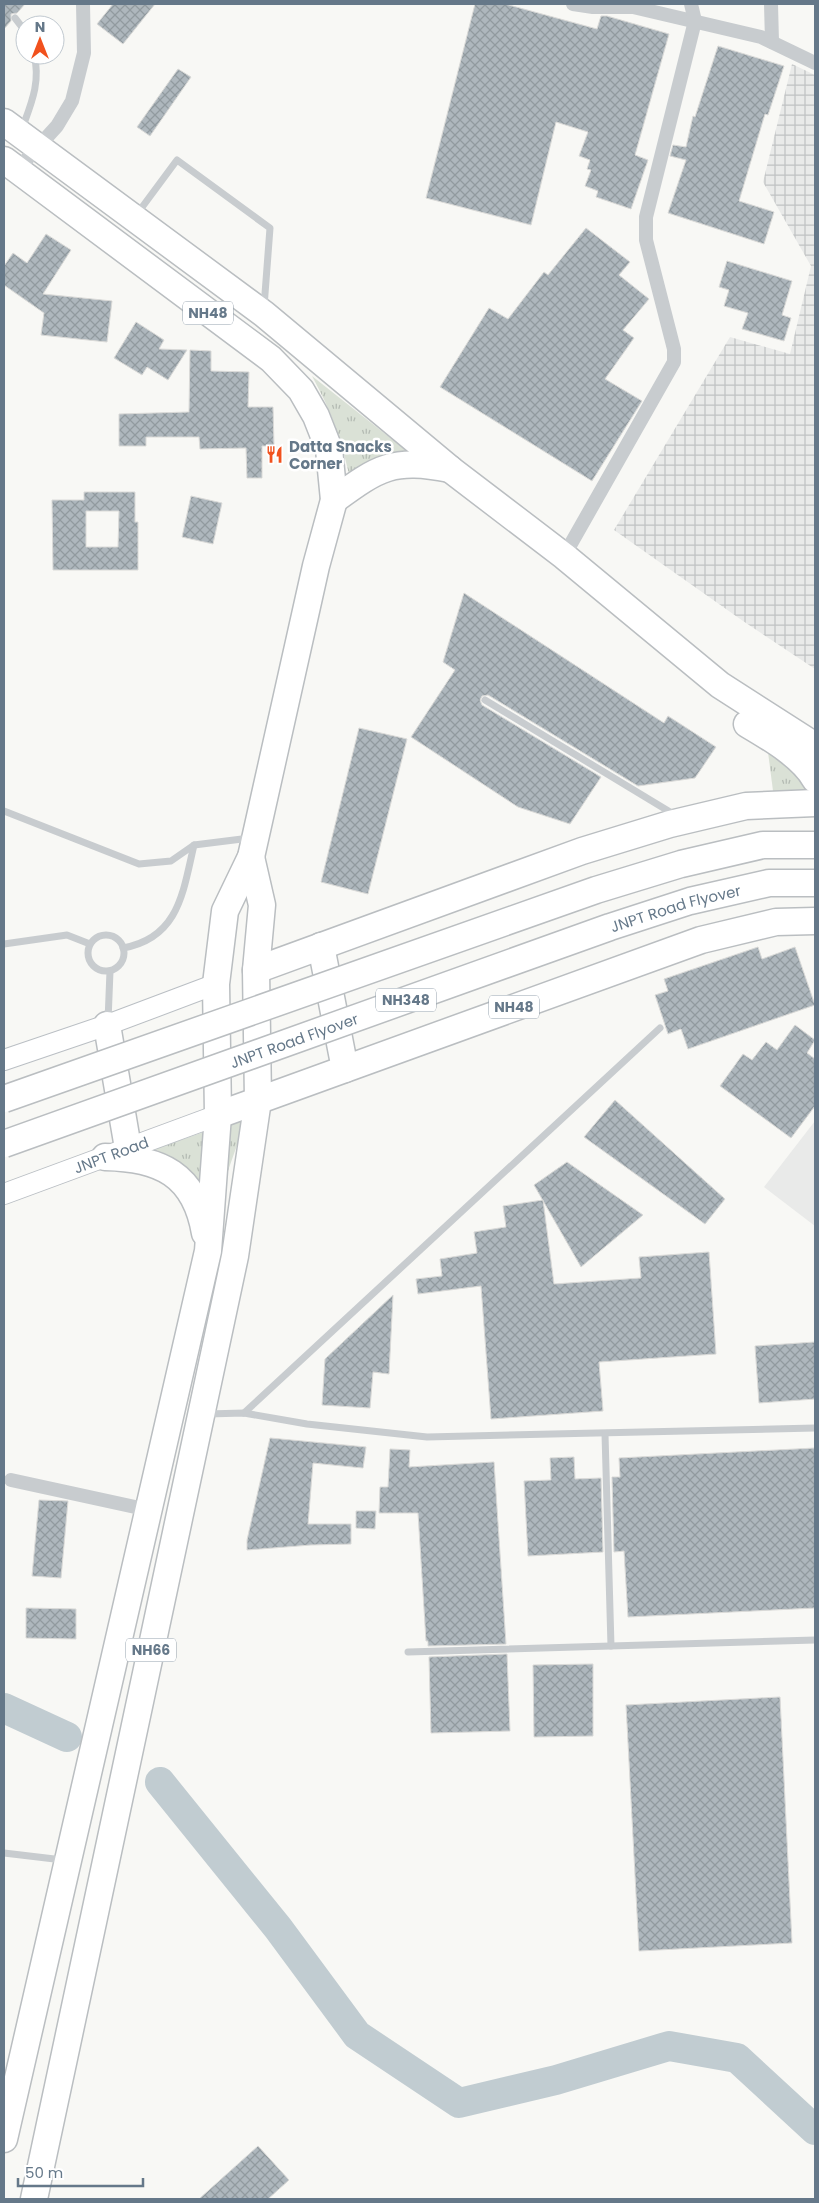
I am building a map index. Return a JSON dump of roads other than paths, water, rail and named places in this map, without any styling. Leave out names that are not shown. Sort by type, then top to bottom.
[{"type":"highway","name":"NH48","points":[[20,134],[264,314],[450,469],[564,556],[720,685],[815,746]]},
{"type":"highway","name":"NH48","points":[[10,165],[272,359],[301,390],[316,416],[329,449],[331,508]]},
{"type":"highway","points":[[218,1115],[216,984],[225,911],[254,847],[316,566],[331,508],[363,479],[386,467],[414,464],[450,469]]},
{"type":"highway","points":[[720,685],[735,716],[773,740],[810,770],[815,779]]},
{"type":"highway","points":[[256,970],[582,851],[684,821],[746,806],[815,803]]},
{"type":"highway","name":"NH348","points":[[4,1099],[596,890],[681,864],[763,845],[815,844]]},
{"type":"highway","points":[[254,847],[262,905],[256,970],[258,1100]]},
{"type":"highway","name":"JNPT Road Flyover","points":[[4,1144],[619,924],[690,901],[769,884],[815,883]]},
{"type":"highway","name":"NH48","points":[[218,1115],[701,940],[776,922],[815,921]]},
{"type":"highway","points":[[321,946],[345,1068]]},
{"type":"highway","points":[[107,1026],[117,1152],[146,1160],[166,1169],[177,1177],[195,1202],[204,1227],[208,1251]]},
{"type":"highway","name":"NH66","points":[[34,2199],[235,1256],[258,1100]]},
{"type":"highway","name":"NH66","points":[[4,2139],[208,1251],[218,1115]]},
{"type":"street","points":[[10,165],[20,134],[57,126],[72,101],[84,53],[83,4]]},
{"type":"street","points":[[573,4],[594,7],[633,7],[761,37],[815,63]]},
{"type":"street","points":[[564,556],[674,362],[674,350],[646,240],[646,217],[695,21],[691,4]]},
{"type":"street","points":[[771,4],[772,42]]},
{"type":"street","points":[[4,1060],[107,1026],[216,984]]},
{"type":"street","name":"JNPT Road","points":[[4,1194],[218,1115]]},
{"type":"street","points":[[11,1480],[149,1510]]},
{"type":"lane","points":[[20,134],[35,94],[37,79],[35,65]]},
{"type":"lane","points":[[134,219],[177,160],[185,165],[270,228],[264,314]]},
{"type":"lane","points":[[485,700],[684,821]]},
{"type":"lane","points":[[4,811],[138,864],[171,861],[194,845],[254,847]]},
{"type":"lane","points":[[124,948],[138,945],[169,924],[182,896],[194,845]]},
{"type":"lane","points":[[105,935],[117,938],[124,948],[123,960],[120,965],[110,971],[98,970],[93,966],[88,956],[90,944],[99,936],[105,935]]},
{"type":"lane","points":[[4,944],[67,936],[90,944]]},
{"type":"lane","points":[[107,1026],[110,971]]},
{"type":"lane","points":[[244,1413],[660,1028]]},
{"type":"lane","points":[[201,1414],[244,1413],[307,1424],[427,1437],[815,1428]]},
{"type":"lane","points":[[605,1434],[612,1646]]},
{"type":"lane","points":[[408,1652],[815,1640]]},
{"type":"lane","points":[[4,1853],[68,1861]]},
{"type":"waterway","points":[[4,1708],[67,1737]]},
{"type":"waterway","points":[[160,1782],[278,1928],[357,2035],[459,2103],[556,2080],[669,2046],[737,2058],[815,2130]]},
{"type":"place","name":"Datta Snacks Corner","points":[[275,455]]}]
